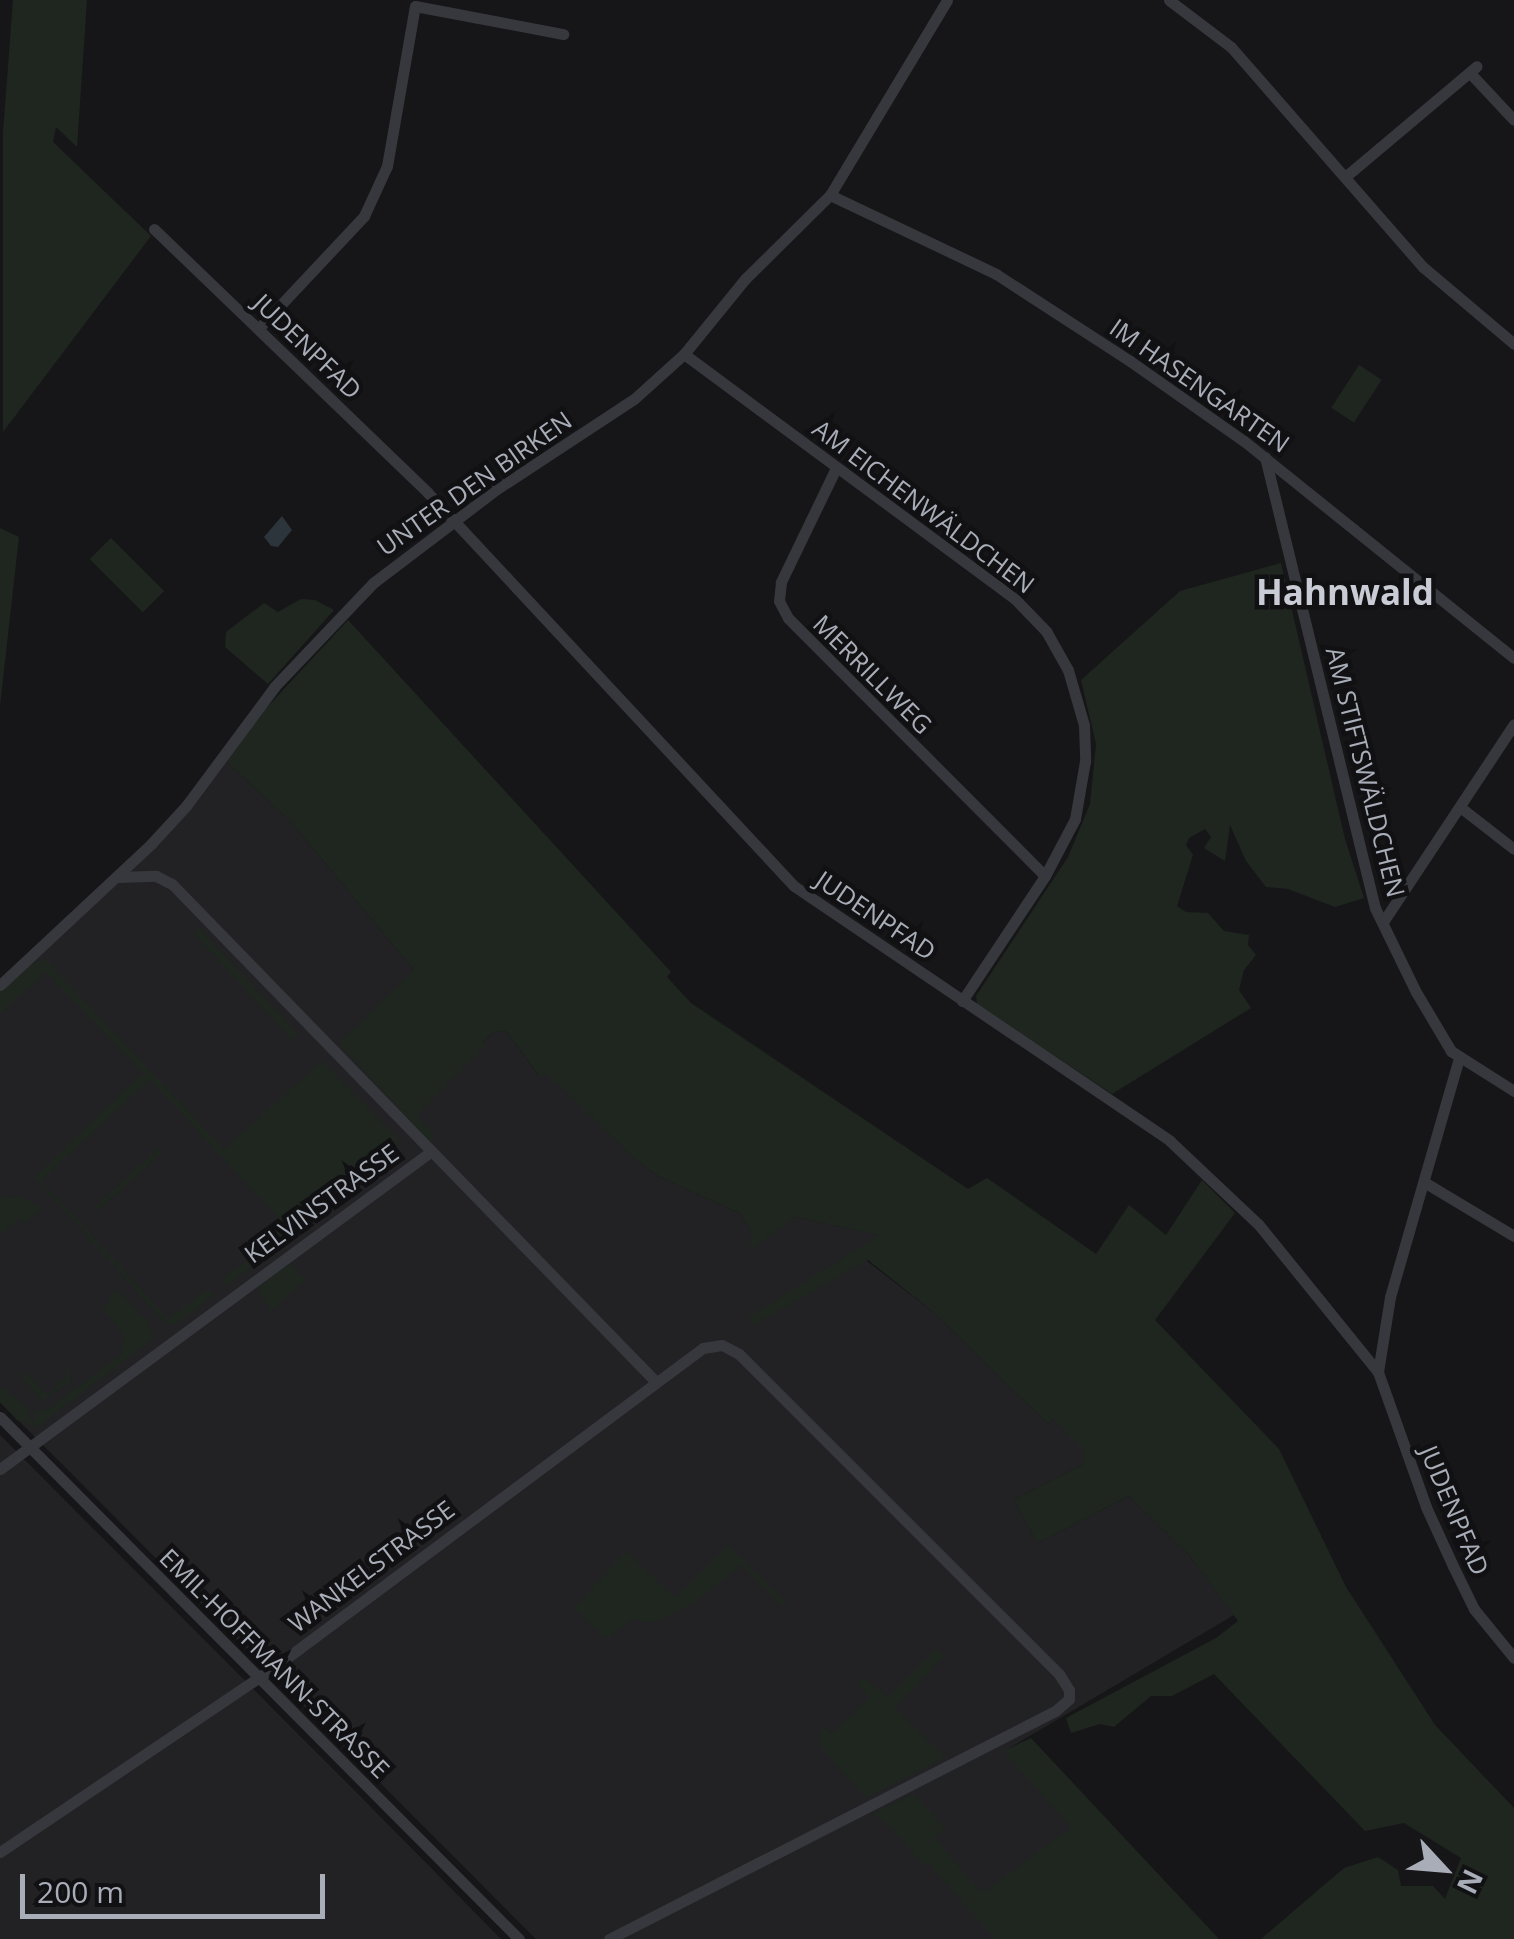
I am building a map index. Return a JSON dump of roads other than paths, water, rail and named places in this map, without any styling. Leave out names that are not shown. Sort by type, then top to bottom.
[{"type":"street","name":"UNTER DEN BIRKEN","points":[[0,985],[116,878],[186,806],[274,686],[399,560],[634,399],[684,354],[745,279],[830,194],[947,0]]},
{"type":"street","points":[[1169,0],[1231,47],[1423,267],[1514,344]]},
{"type":"street","points":[[258,329],[364,216],[387,166],[415,6],[563,34]]},
{"type":"street","points":[[1345,178],[1473,70],[1514,120]]},
{"type":"street","name":"IM HASENGARTEN","points":[[830,194],[1016,286],[1264,457],[1514,658]]},
{"type":"street","name":"JUDENPFAD","points":[[154,229],[454,522],[794,886],[1154,1130],[1202,1168],[1272,1238],[1378,1372],[1426,1507],[1467,1595],[1514,1658]]},
{"type":"street","name":"AM EICHENWÄLDCHEN","points":[[684,354],[1015,600],[1058,650],[1080,708],[1085,762],[1075,819],[1045,876],[962,1000]]},
{"type":"street","name":"AM STIFTSWÄLDCHEN","points":[[1264,457],[1375,908],[1416,992],[1459,1058]]},
{"type":"street","name":"MERRILLWEG","points":[[836,468],[781,582],[780,601],[788,618],[1045,876]]},
{"type":"street","points":[[1383,922],[1514,724]]},
{"type":"street","points":[[1460,807],[1514,849]]},
{"type":"street","points":[[116,878],[156,876],[172,884],[429,1153]]},
{"type":"street","points":[[1378,1372],[1390,1297],[1459,1058],[1514,1091]]},
{"type":"street","name":"KELVINSTRASSE","points":[[0,1469],[429,1153],[656,1382]]},
{"type":"street","points":[[1424,1182],[1514,1236]]},
{"type":"street","name":"WANKELSTRASSE","points":[[0,1852],[257,1678],[656,1382],[703,1348],[716,1344],[739,1354],[1011,1626],[1066,1683],[1069,1699],[1056,1711],[609,1939]]},
{"type":"street","name":"EMIL-HOFFMANN-STRASSE","points":[[0,1418],[519,1939]]},
{"type":"district","name":"Hahnwald","points":[[1345,592]]}]
